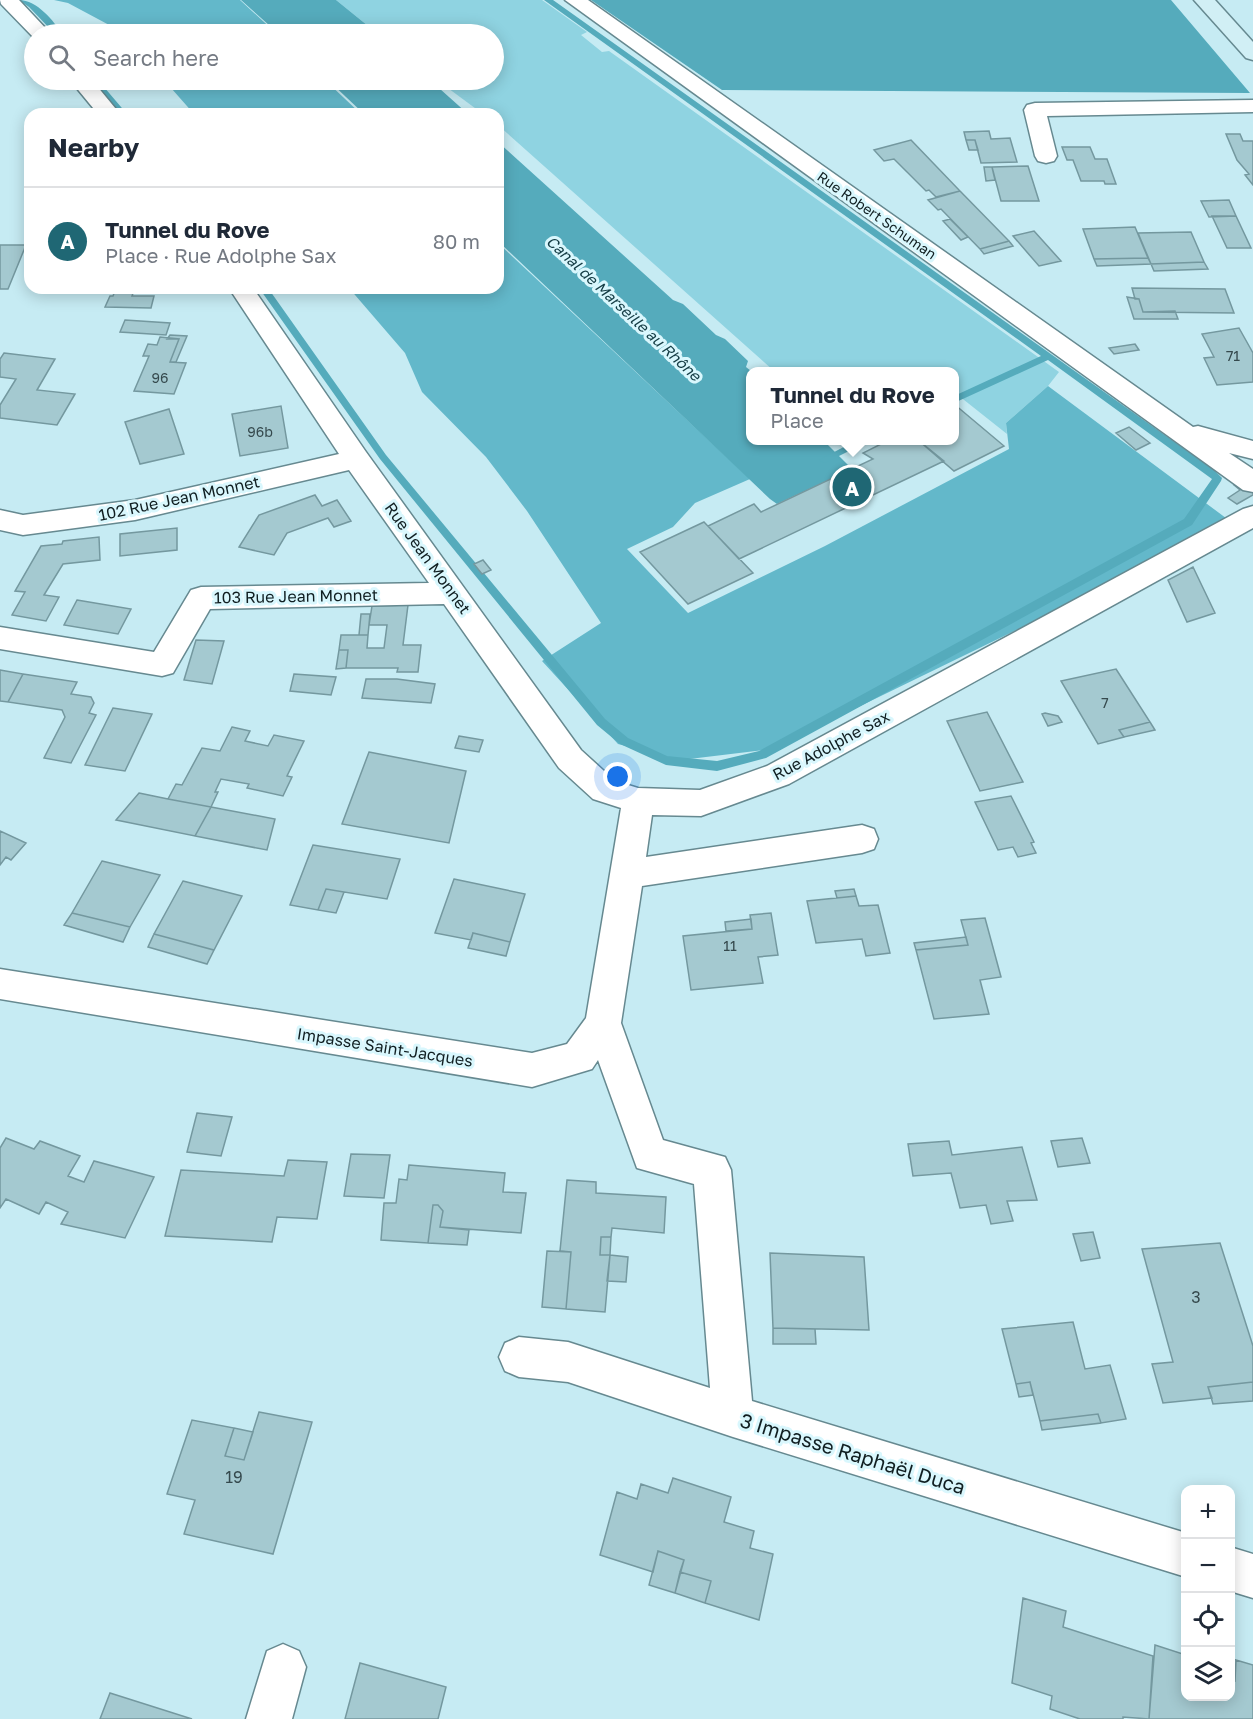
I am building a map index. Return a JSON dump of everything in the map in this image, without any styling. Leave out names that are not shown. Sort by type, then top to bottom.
[{"type":"street","points":[[8,0],[31,24]]},
{"type":"street","name":"Rue Robert Schuman","points":[[575,0],[1253,483]]},
{"type":"street","points":[[1204,0],[1253,54]]},
{"type":"street","points":[[89,90],[104,108]]},
{"type":"street","points":[[1046,156],[1035,110],[1253,106]]},
{"type":"street","name":"Rue Jean Monnet","points":[[245,294],[356,459],[570,759],[604,790],[638,801]]},
{"type":"street","points":[[1179,430],[1253,450]]},
{"type":"street","name":"102 Rue Jean Monnet","points":[[0,520],[23,525],[135,510],[356,459]]},
{"type":"street","name":"Rue Adolphe Sax","points":[[638,801],[701,803],[778,775],[1253,516]]},
{"type":"street","name":"103 Rue Jean Monnet","points":[[0,638],[162,665],[201,598],[453,593]]},
{"type":"street","points":[[638,801],[627,873],[862,839]]},
{"type":"street","name":"Impasse Saint-Jacques","points":[[0,984],[532,1070],[579,1056],[603,1023],[627,873]]},
{"type":"street","points":[[603,1023],[650,1155],[712,1170],[733,1416]]},
{"type":"street","name":"3 Impasse Raphaël Duca","points":[[519,1357],[568,1362],[733,1416],[1181,1554]]},
{"type":"street","points":[[1235,1571],[1253,1576]]},
{"type":"street","points":[[269,1719],[283,1667]]},
{"type":"shaded area","points":[[54,0],[240,0],[266,24],[107,24],[68,3]]},
{"type":"shaded area","points":[[336,0],[542,0],[587,32],[581,35],[602,52],[609,51],[1059,372],[1048,386],[1006,423],[1007,434],[959,396],[959,367],[770,367],[504,130],[504,108],[475,108],[451,90],[504,90],[504,24],[366,24]]},
{"type":"shaded area","points":[[173,90],[336,90],[355,108],[189,108]]},
{"type":"shaded area","points":[[504,249],[750,479],[695,503],[673,527],[627,549],[688,613],[825,546],[1009,449],[1006,423],[1048,386],[1234,524],[772,749],[681,760],[618,744],[542,661],[601,623],[527,511],[486,457],[422,392],[405,353],[354,294],[504,294]]},
{"type":"water","points":[[241,0],[336,0],[366,24],[268,24]]},
{"type":"water","points":[[591,0],[1171,0],[1250,93],[722,90]]},
{"type":"water","points":[[339,90],[441,90],[461,108],[358,108]]},
{"type":"water","name":"Canal de Marseille au Rhône","points":[[504,147],[673,300],[683,304],[748,361],[746,367],[746,445],[828,445],[852,469],[777,504],[504,247]]},
{"type":"building","points":[[989,131],[991,139],[1010,138],[1017,162],[981,163],[975,140],[966,140],[964,132]]},
{"type":"building","points":[[1226,134],[1240,134],[1243,141],[1253,141],[1253,185],[1245,175],[1249,174],[1237,160]]},
{"type":"building","points":[[911,140],[960,191],[936,197],[929,190],[926,191],[894,159],[884,161],[874,150]]},
{"type":"building","points":[[966,140],[975,140],[978,150],[969,150]]},
{"type":"building","points":[[1062,147],[1090,147],[1095,159],[1107,159],[1116,184],[1105,184],[1104,181],[1081,181],[1073,160],[1067,160]]},
{"type":"building","points":[[1028,166],[1039,201],[1001,201],[992,167]]},
{"type":"building","points":[[984,167],[992,167],[995,180],[986,181]]},
{"type":"building","points":[[960,191],[1009,241],[980,249],[941,209],[938,210],[928,200]]},
{"type":"building","points":[[1229,200],[1236,216],[1209,217],[1201,201]]},
{"type":"building","points":[[1212,216],[1236,216],[1251,248],[1227,248]]},
{"type":"building","points":[[950,219],[968,237],[961,240],[943,221]]},
{"type":"building","points":[[1135,227],[1148,258],[1094,259],[1083,229]]},
{"type":"building","points":[[1034,231],[1061,261],[1039,266],[1013,236]]},
{"type":"building","points":[[1191,232],[1204,262],[1151,264],[1138,233]]},
{"type":"building","points":[[1009,241],[1013,246],[984,254],[980,249]]},
{"type":"building","points":[[0,245],[24,245],[8,289],[0,289]]},
{"type":"building","points":[[1148,258],[1151,264],[1097,266],[1094,259]]},
{"type":"building","points":[[1204,262],[1208,269],[1154,271],[1151,264]]},
{"type":"building","points":[[1132,288],[1225,289],[1234,313],[1143,312],[1139,299],[1135,299]]},
{"type":"building","points":[[114,294],[133,294],[132,296],[154,296],[151,308],[105,307],[110,296]]},
{"type":"building","points":[[1127,297],[1139,299],[1143,312],[1175,311],[1178,319],[1134,319]]},
{"type":"building","points":[[125,320],[170,323],[166,335],[120,332]]},
{"type":"building","points":[[1239,328],[1253,353],[1253,382],[1217,385],[1204,358],[1214,357],[1202,334]]},
{"type":"building","points":[[170,335],[187,336],[176,362],[170,362],[179,339],[167,339]]},
{"type":"building","points":[[160,337],[179,339],[170,362],[186,363],[174,394],[134,391],[149,356],[143,356],[148,344],[157,345]]},
{"type":"building","points":[[1135,344],[1139,350],[1114,354],[1109,348]]},
{"type":"building","points":[[4,353],[55,359],[37,390],[75,394],[57,425],[0,418],[0,405],[16,379],[0,377],[0,359]]},
{"type":"building","points":[[281,406],[288,448],[240,456],[232,414]]},
{"type":"building","points":[[959,408],[1004,446],[954,471],[924,445],[959,445]]},
{"type":"building","points":[[169,409],[184,454],[140,464],[125,422]]},
{"type":"building","points":[[1129,427],[1150,443],[1136,450],[1116,433]]},
{"type":"building","points":[[879,445],[924,445],[944,461],[739,559],[708,526],[754,504],[761,512],[873,459],[863,453]]},
{"type":"building","points":[[1243,481],[1253,490],[1253,495],[1237,504],[1228,498],[1240,490],[1234,485]]},
{"type":"building","points":[[315,495],[322,506],[337,500],[351,521],[334,527],[328,518],[287,533],[274,555],[239,547],[259,515]]},
{"type":"building","points":[[704,522],[753,573],[688,604],[640,552]]},
{"type":"building","points":[[177,528],[177,550],[120,556],[120,534]]},
{"type":"building","points":[[99,537],[100,560],[63,564],[44,595],[59,597],[46,621],[12,615],[25,592],[15,591],[41,546]]},
{"type":"building","points":[[483,560],[491,570],[482,574],[474,564]]},
{"type":"building","points":[[1193,567],[1215,613],[1187,622],[1168,580]]},
{"type":"building","points":[[77,600],[131,609],[118,634],[64,625]]},
{"type":"building","points":[[408,605],[403,645],[421,645],[418,672],[397,672],[398,668],[346,668],[348,650],[339,650],[341,635],[368,635],[367,648],[384,648],[387,625],[369,625],[372,606]]},
{"type":"building","points":[[361,614],[370,614],[368,635],[359,635]]},
{"type":"building","points":[[196,640],[224,641],[212,684],[184,680]]},
{"type":"building","points":[[339,650],[348,650],[346,668],[336,669]]},
{"type":"building","points":[[1116,669],[1150,722],[1119,730],[1124,737],[1098,744],[1061,681]]},
{"type":"building","points":[[0,670],[23,674],[8,702],[0,701]]},
{"type":"building","points":[[23,674],[77,682],[71,694],[91,697],[94,703],[89,713],[96,715],[71,763],[44,758],[65,717],[62,710],[8,702]]},
{"type":"building","points":[[294,674],[336,677],[331,695],[290,691]]},
{"type":"building","points":[[366,679],[397,679],[435,684],[431,703],[362,698]]},
{"type":"building","points":[[113,708],[152,714],[125,771],[85,765]]},
{"type":"building","points":[[987,712],[1023,782],[980,791],[947,721]]},
{"type":"building","points":[[1042,714],[1058,716],[1062,722],[1048,726]]},
{"type":"building","points":[[1150,722],[1155,730],[1124,737],[1119,730]]},
{"type":"building","points":[[232,727],[250,731],[245,741],[268,746],[274,735],[304,741],[287,776],[292,777],[283,796],[247,788],[249,784],[221,779],[211,807],[168,799],[176,784],[182,785],[202,748],[220,751]]},
{"type":"building","points":[[459,736],[483,740],[479,752],[455,748]]},
{"type":"building","points":[[369,752],[466,771],[449,843],[342,824]]},
{"type":"building","points":[[139,793],[211,807],[195,836],[116,820]]},
{"type":"building","points":[[1011,796],[1034,842],[1031,843],[1036,853],[1018,857],[1013,847],[998,850],[975,802]]},
{"type":"building","points":[[211,807],[275,819],[267,850],[195,836]]},
{"type":"building","points":[[0,831],[26,843],[11,860],[6,857],[0,865]]},
{"type":"building","points":[[313,845],[400,859],[387,899],[326,889],[318,910],[290,905]]},
{"type":"building","points":[[102,861],[160,875],[130,927],[72,913]]},
{"type":"building","points":[[454,879],[525,894],[510,942],[473,933],[471,940],[435,933]]},
{"type":"building","points":[[183,881],[242,896],[214,950],[154,934]]},
{"type":"building","points":[[326,889],[344,892],[336,913],[318,910]]},
{"type":"building","points":[[854,889],[856,896],[837,898],[835,891]]},
{"type":"building","points":[[856,896],[859,906],[878,905],[890,953],[866,956],[862,939],[816,943],[807,901]]},
{"type":"building","points":[[72,913],[130,927],[123,942],[64,925]]},
{"type":"building","points":[[771,913],[778,955],[758,957],[763,983],[691,990],[683,936],[752,929],[750,915]]},
{"type":"building","points":[[985,918],[1001,977],[980,980],[989,1014],[934,1019],[916,950],[968,945],[961,920]]},
{"type":"building","points":[[751,919],[752,929],[726,931],[725,922]]},
{"type":"building","points":[[473,933],[510,942],[506,956],[468,948]]},
{"type":"building","points":[[154,934],[214,950],[207,964],[148,947]]},
{"type":"building","points":[[966,937],[968,945],[916,950],[914,943]]},
{"type":"building","points":[[197,1113],[232,1117],[221,1156],[187,1152]]},
{"type":"building","points":[[6,1138],[34,1149],[40,1141],[80,1156],[68,1176],[84,1182],[94,1161],[154,1177],[125,1238],[61,1224],[68,1212],[46,1202],[39,1214],[6,1199],[0,1208],[0,1148]]},
{"type":"building","points":[[1082,1138],[1090,1163],[1058,1167],[1051,1141]]},
{"type":"building","points":[[949,1141],[952,1155],[1022,1147],[1037,1200],[1007,1201],[1013,1221],[991,1224],[986,1205],[960,1208],[951,1173],[913,1176],[908,1144]]},
{"type":"building","points":[[351,1154],[390,1155],[384,1198],[344,1196]]},
{"type":"building","points":[[288,1160],[327,1162],[317,1219],[277,1217],[272,1242],[165,1236],[181,1170],[284,1176]]},
{"type":"building","points":[[409,1165],[505,1173],[503,1192],[526,1193],[521,1233],[440,1227],[443,1211],[438,1205],[433,1205],[428,1243],[381,1240],[384,1203],[396,1203],[399,1179],[407,1180]]},
{"type":"building","points":[[567,1180],[596,1182],[596,1193],[666,1197],[664,1233],[612,1228],[611,1237],[601,1237],[600,1255],[610,1255],[605,1312],[566,1309],[571,1252],[560,1251]]},
{"type":"building","points":[[433,1205],[438,1205],[443,1211],[440,1227],[469,1230],[467,1245],[428,1243]]},
{"type":"building","points":[[1093,1232],[1100,1258],[1081,1261],[1073,1234]]},
{"type":"building","points":[[601,1237],[611,1237],[610,1255],[600,1255]]},
{"type":"building","points":[[1220,1243],[1253,1346],[1253,1382],[1208,1387],[1212,1398],[1163,1403],[1152,1364],[1173,1362],[1142,1249]]},
{"type":"building","points":[[547,1251],[571,1252],[566,1309],[542,1307]]},
{"type":"building","points":[[770,1253],[864,1257],[869,1330],[773,1328]]},
{"type":"building","points":[[610,1255],[628,1257],[626,1282],[607,1281]]},
{"type":"building","points":[[1073,1322],[1085,1369],[1110,1365],[1126,1419],[1101,1423],[1098,1414],[1040,1421],[1030,1382],[1016,1384],[1002,1329]]},
{"type":"building","points":[[773,1328],[815,1329],[816,1344],[773,1344]]},
{"type":"building","points":[[1030,1382],[1033,1395],[1019,1397],[1016,1384]]},
{"type":"building","points":[[1253,1382],[1253,1401],[1213,1404],[1208,1387]]},
{"type":"building","points":[[259,1412],[312,1422],[273,1554],[184,1534],[195,1500],[167,1494],[192,1420],[234,1428],[225,1456],[244,1460]]},
{"type":"building","points":[[1098,1414],[1101,1423],[1042,1430],[1040,1421]]},
{"type":"building","points":[[234,1428],[253,1432],[244,1460],[225,1456]]},
{"type":"building","points":[[673,1478],[731,1497],[724,1522],[754,1531],[750,1548],[773,1554],[759,1620],[705,1603],[711,1581],[680,1572],[684,1560],[658,1551],[653,1572],[600,1555],[617,1492],[637,1499],[641,1484],[668,1493]]},
{"type":"building","points":[[658,1551],[684,1560],[675,1593],[649,1585]]},
{"type":"building","points":[[680,1572],[711,1581],[705,1603],[675,1593]]},
{"type":"building","points":[[1023,1598],[1066,1611],[1063,1627],[1153,1656],[1149,1719],[1123,1717],[1123,1719],[1080,1719],[1050,1709],[1052,1696],[1012,1683]]},
{"type":"building","points":[[1155,1645],[1181,1653],[1181,1701],[1235,1701],[1236,1660],[1253,1665],[1253,1719],[1149,1719]]},
{"type":"building","points":[[360,1663],[446,1687],[438,1719],[345,1719]]},
{"type":"building","points":[[110,1693],[192,1719],[100,1719]]},
{"type":"waterway","points":[[23,0],[32,5],[50,24]]},
{"type":"waterway","points":[[548,0],[1048,356]]},
{"type":"waterway","points":[[103,90],[118,108]]},
{"type":"waterway","points":[[267,294],[383,457],[601,722],[624,741],[666,760],[717,766],[762,755],[1188,522],[1217,478],[1048,356]]},
{"type":"waterway","points":[[959,398],[1048,356]]},
{"type":"waterway","points":[[824,460],[856,445]]},
{"type":"place","name":"Tunnel du Rove","points":[[852,487]]}]
